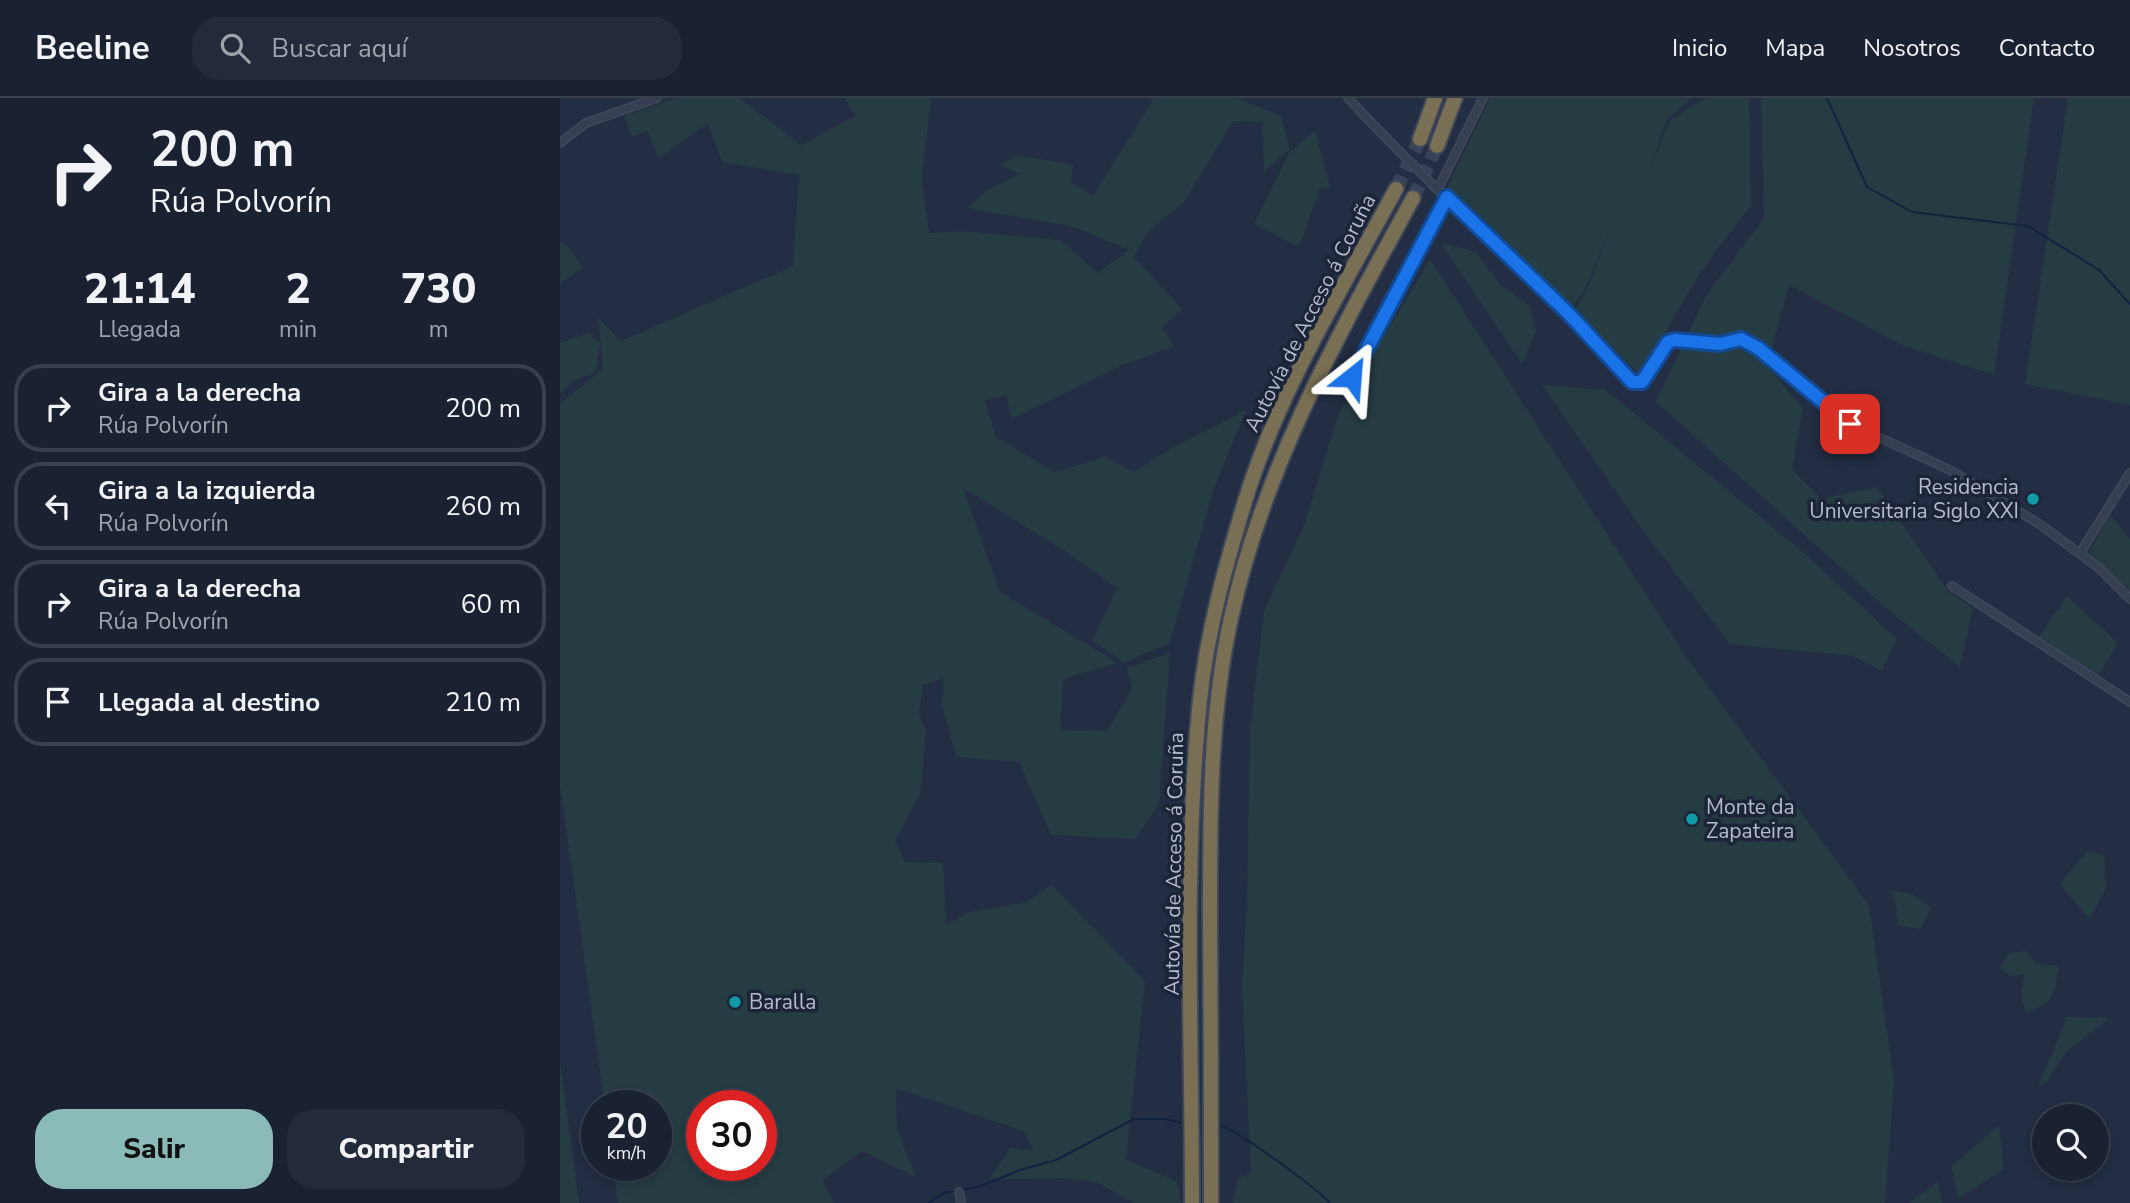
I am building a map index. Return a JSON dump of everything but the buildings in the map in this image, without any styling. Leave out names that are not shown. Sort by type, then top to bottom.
[{"type":"highway","points":[[1420,139],[1434,98]]},
{"type":"highway","points":[[1437,146],[1455,98]]},
{"type":"highway","name":"Autovía de Acceso á Coruña","points":[[1192,1203],[1192,814],[1200,698],[1214,613],[1247,496],[1278,416],[1396,189]]},
{"type":"highway","name":"Autovía de Acceso á Coruña","points":[[1211,1203],[1210,788],[1216,709],[1231,618],[1262,506],[1297,419],[1413,198]]},
{"type":"street","points":[[560,143],[586,123],[657,98]]},
{"type":"street","points":[[1348,98],[1381,136],[1569,314],[1632,382],[1642,382],[1668,342],[1675,340],[1720,344],[1741,339],[1758,348],[1850,424],[1950,470],[2041,525],[2080,553],[2130,599]]},
{"type":"street","points":[[1352,377],[1442,193],[1483,98]]},
{"type":"street","points":[[2080,553],[2130,473]]},
{"type":"street","points":[[1952,586],[2130,702]]},
{"type":"street","points":[[959,1192],[961,1203]]},
{"type":"shaded area","points":[[677,98],[740,98],[801,145],[855,116],[845,98],[931,98],[922,178],[929,233],[962,231],[1060,240],[1098,273],[1128,250],[1075,227],[967,208],[986,191],[1019,174],[1000,165],[1017,155],[1073,165],[1071,182],[1093,196],[1154,98],[1237,98],[1281,116],[1290,149],[1264,171],[1262,122],[1233,121],[1184,202],[1147,233],[1134,257],[1182,309],[1162,327],[1174,346],[1118,367],[1012,419],[1006,395],[985,401],[996,437],[1055,472],[1105,457],[1134,472],[1171,448],[1246,410],[1212,494],[1170,643],[1123,663],[1093,640],[1117,588],[1068,553],[963,488],[1000,592],[1118,663],[1063,679],[1060,730],[1107,731],[1132,688],[1127,668],[1170,653],[1159,804],[1135,839],[1051,835],[1019,762],[956,757],[942,705],[943,678],[923,685],[919,715],[926,730],[921,792],[895,840],[905,862],[943,863],[946,925],[969,912],[1026,902],[1052,885],[1145,981],[1126,1160],[1177,1181],[1181,1203],[1134,1203],[1096,1182],[1062,1178],[989,1179],[1010,1148],[1033,1151],[1025,1132],[896,1088],[897,1129],[916,1177],[862,1151],[823,1180],[834,1203],[618,1203],[615,1181],[672,1181],[672,1090],[603,1090],[560,786],[560,404],[603,368],[598,318],[621,341],[793,266],[799,175],[722,162],[708,123],[659,158],[647,131],[632,137],[624,116]]},
{"type":"shaded area","points":[[1490,98],[1692,98],[1667,119],[1651,166],[1670,120],[1706,98],[1749,98],[1751,206],[1704,268],[1638,373],[1574,312],[1587,290],[1611,227],[1585,290],[1571,308],[1447,188]]},
{"type":"shaded area","points":[[1761,98],[2034,98],[1994,375],[1902,345],[1789,285],[1767,366],[1803,408],[1792,469],[1821,499],[1877,487],[1948,591],[1973,608],[1960,667],[1893,614],[1656,402],[1705,297],[1764,218]]},
{"type":"shaded area","points":[[2068,98],[2130,98],[2130,405],[2025,384]]},
{"type":"shaded area","points":[[1315,130],[1330,188],[1320,189],[1299,247],[1254,224],[1289,153]]},
{"type":"shaded area","points":[[560,242],[569,247],[583,268],[560,283]]},
{"type":"shaded area","points":[[1440,242],[1476,252],[1500,285],[1529,305],[1536,331],[1522,364]]},
{"type":"shaded area","points":[[1430,259],[1685,655],[1869,905],[1894,1081],[1885,1203],[1233,1203],[1238,1178],[1251,1173],[1242,986],[1247,903],[1250,728],[1264,611],[1304,525],[1339,413]]},
{"type":"shaded area","points":[[588,333],[600,343],[596,372],[572,382],[560,393],[560,343]]},
{"type":"shaded area","points":[[1542,385],[1606,390],[1803,552],[1897,639],[1882,671],[1853,656],[1730,644],[1644,532]]},
{"type":"shaded area","points":[[2110,515],[2130,539],[2130,591],[2088,553]]},
{"type":"shaded area","points":[[2067,596],[2118,643],[2098,676],[2039,636]]},
{"type":"shaded area","points":[[2087,851],[2104,855],[2106,888],[2090,919],[2060,884]]},
{"type":"shaded area","points":[[1889,890],[1910,893],[1931,907],[1921,929],[1898,925],[1895,899]]},
{"type":"shaded area","points":[[2026,951],[2037,964],[2059,966],[2052,997],[2043,1006],[2026,1013],[2021,996],[2024,974],[2010,976],[2000,968],[2009,953]]},
{"type":"shaded area","points":[[2067,1017],[2109,1018],[2066,1052],[2047,1082],[2038,1087]]},
{"type":"shaded area","points":[[560,1061],[579,1203],[560,1203]]},
{"type":"shaded area","points":[[1999,1125],[2004,1169],[1959,1198],[1951,1167]]},
{"type":"shaded area","points":[[1938,1182],[1942,1203],[1908,1203]]},
{"type":"waterway","points":[[1827,98],[1867,187],[1912,212],[2028,226],[2099,270],[2130,304]]},
{"type":"waterway","points":[[928,1203],[944,1193],[978,1187],[1020,1170],[1056,1160],[1134,1119],[1165,1119],[1187,1124]]},
{"type":"waterway","points":[[1217,1125],[1256,1146],[1330,1203]]},
{"type":"tunnel","points":[[1396,189],[1420,139]]},
{"type":"tunnel","points":[[1413,198],[1437,146]]},
{"type":"place","name":"Residencia Universitaria Siglo XXI","points":[[2033,499]]},
{"type":"place","name":"Monte da Zapateira","points":[[1692,819]]},
{"type":"place","name":"Baralla","points":[[735,1002]]},
{"type":"route","points":[[1352,377],[1447,197],[1569,314],[1632,382],[1642,382],[1668,342],[1686,340],[1720,344],[1741,339],[1758,348],[1850,424]]}]
